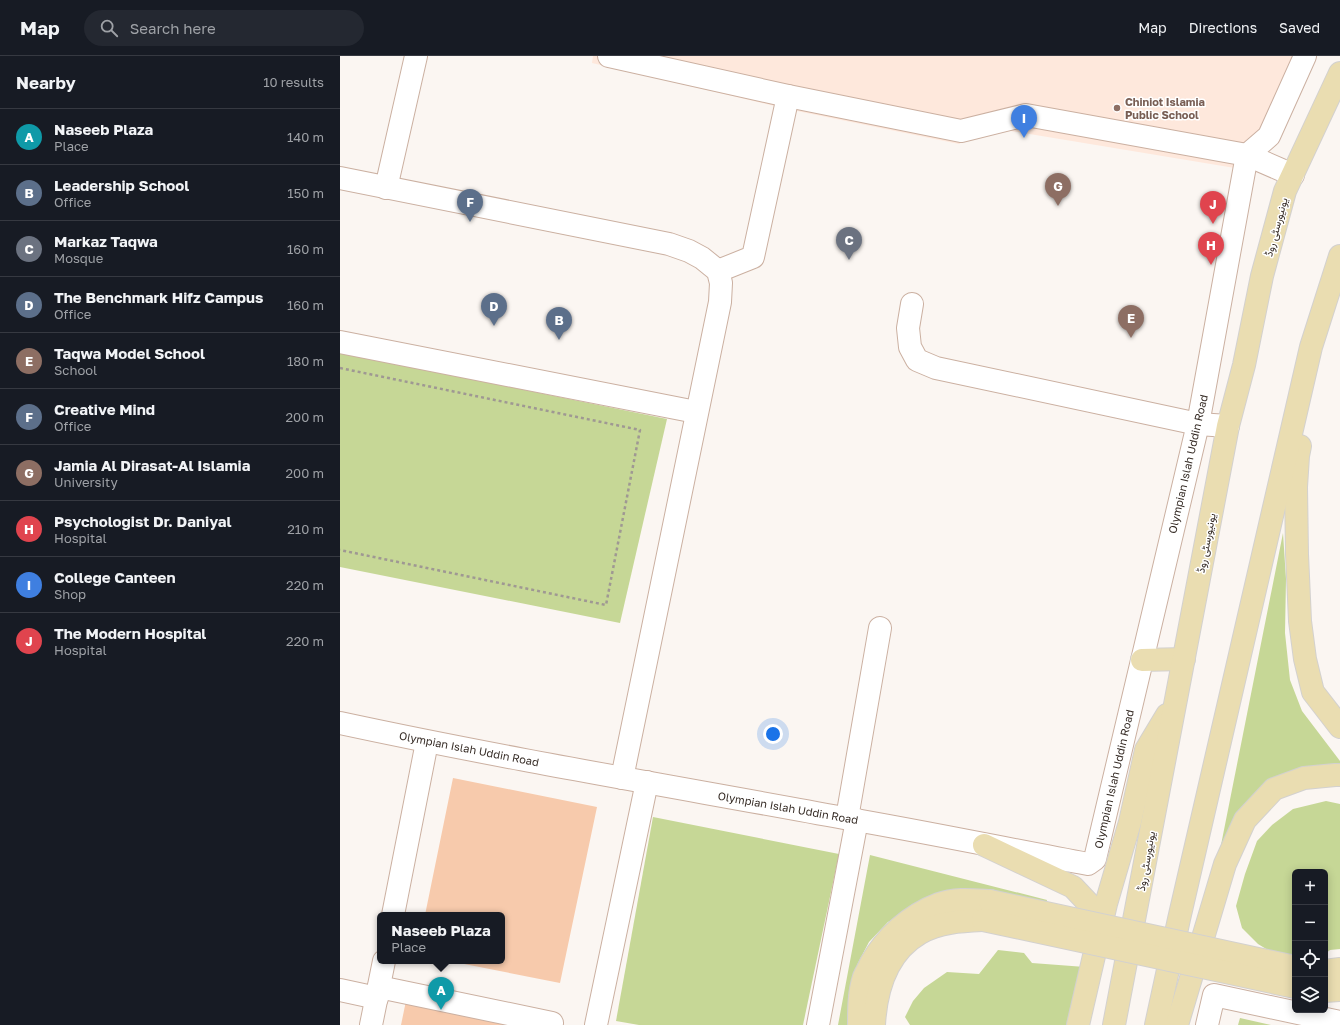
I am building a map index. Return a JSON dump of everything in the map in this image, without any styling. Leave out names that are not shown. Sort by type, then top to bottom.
[{"type":"main road","name":"یونیورسٹی روڈ","points":[[1114,1025],[1228,426],[1244,365],[1262,276],[1285,191],[1340,73]]},
{"type":"main road","points":[[1156,1025],[1184,896],[1311,347],[1334,293],[1340,256]]},
{"type":"main road","points":[[1311,347],[1312,406],[1298,456],[1296,487],[1300,621],[1305,659],[1313,692],[1340,727]]},
{"type":"main road","points":[[1142,660],[1184,659]]},
{"type":"main road","points":[[1078,1025],[1106,904],[1130,822],[1146,750],[1176,701]]},
{"type":"main road","points":[[1177,1025],[1226,864],[1245,820],[1274,789],[1304,778],[1335,775],[1340,776]]},
{"type":"main road","points":[[984,845],[1073,887],[1090,905],[1101,928]]},
{"type":"main road","points":[[859,1025],[859,1002],[864,976],[877,953],[892,935],[913,917],[939,904],[967,900],[986,911],[1292,986]]},
{"type":"main road","points":[[874,1025],[875,1010],[880,986],[888,966],[900,949],[920,933],[957,922],[986,911],[1292,966]]},
{"type":"main road","points":[[1328,971],[1340,969]]},
{"type":"main road","points":[[1328,991],[1340,990]]},
{"type":"street","points":[[386,188],[416,56]]},
{"type":"street","points":[[609,56],[788,96],[961,131],[1026,115],[1247,155],[1293,175]]},
{"type":"street","points":[[1247,155],[1269,136],[1305,56]]},
{"type":"street","points":[[718,271],[753,257],[788,96]]},
{"type":"street","name":"Olympian Islah Uddin Road","points":[[340,724],[427,742],[852,819],[1088,864],[1095,859],[1198,424],[1247,155]]},
{"type":"street","points":[[340,178],[669,244],[689,251],[702,258],[718,271],[721,283],[720,302],[696,412],[622,778]]},
{"type":"street","points":[[912,304],[908,328],[910,347],[918,360],[936,368],[1198,424],[1228,426]]},
{"type":"street","points":[[340,342],[696,412]]},
{"type":"street","points":[[818,1025],[852,819],[880,628]]},
{"type":"street","points":[[394,912],[427,742]]},
{"type":"street","points":[[596,1025],[647,782]]},
{"type":"street","points":[[371,1025],[383,964]]},
{"type":"street","points":[[340,990],[378,993],[552,1023]]},
{"type":"street","points":[[1207,1025],[1214,995],[1340,1022]]},
{"type":"path","points":[[340,368],[640,430],[606,605],[340,550]]},
{"type":"shaded area","name":"Chiniot Islamia Public School","points":[[593,56],[1302,56],[1259,172],[987,127],[959,144],[787,109],[592,63]]},
{"type":"green space","points":[[340,352],[667,419],[620,623],[340,567]]},
{"type":"green space","points":[[1283,533],[1286,579],[1285,633],[1290,680],[1302,711],[1340,761],[1340,770],[1293,778],[1219,855]]},
{"type":"green space","points":[[1326,801],[1340,804],[1340,949],[1328,952],[1328,869],[1292,869],[1292,960],[1278,956],[1258,944],[1242,928],[1236,906],[1245,874],[1257,841],[1272,825],[1293,809]]},
{"type":"green space","points":[[653,817],[839,854],[803,1025],[639,1025],[616,1021]]},
{"type":"green space","points":[[870,855],[1047,900],[1046,905],[905,912],[888,922],[869,942],[858,963],[849,992],[848,1025],[838,1025]]},
{"type":"green space","points":[[998,950],[1024,953],[1032,963],[1085,967],[1069,1025],[910,1025],[905,1017],[913,1001],[924,988],[947,972],[979,974]]},
{"type":"green space","points":[[1240,1018],[1271,1025],[1238,1025]]},
{"type":"building","points":[[453,778],[597,807],[560,983],[464,964],[505,964],[505,912],[426,912]]},
{"type":"building","points":[[407,996],[548,1025],[401,1025]]},
{"type":"place","name":"Chiniot Islamia Public School","points":[[1117,108]]},
{"type":"place","name":"College Canteen","points":[[1024,138]]},
{"type":"place","name":"Jamia Al Dirasat-Al Islamia","points":[[1058,206]]},
{"type":"place","name":"Creative Mind","points":[[470,222]]},
{"type":"place","name":"The Modern Hospital","points":[[1213,224]]},
{"type":"place","name":"Markaz Taqwa","points":[[849,260]]},
{"type":"place","name":"Psychologist Dr. Daniyal","points":[[1211,265]]},
{"type":"place","name":"The Benchmark Hifz Campus","points":[[494,326]]},
{"type":"place","name":"Taqwa Model School","points":[[1131,338]]},
{"type":"place","name":"Leadership School","points":[[559,340]]},
{"type":"place","name":"Naseeb Plaza","points":[[441,1010]]}]
